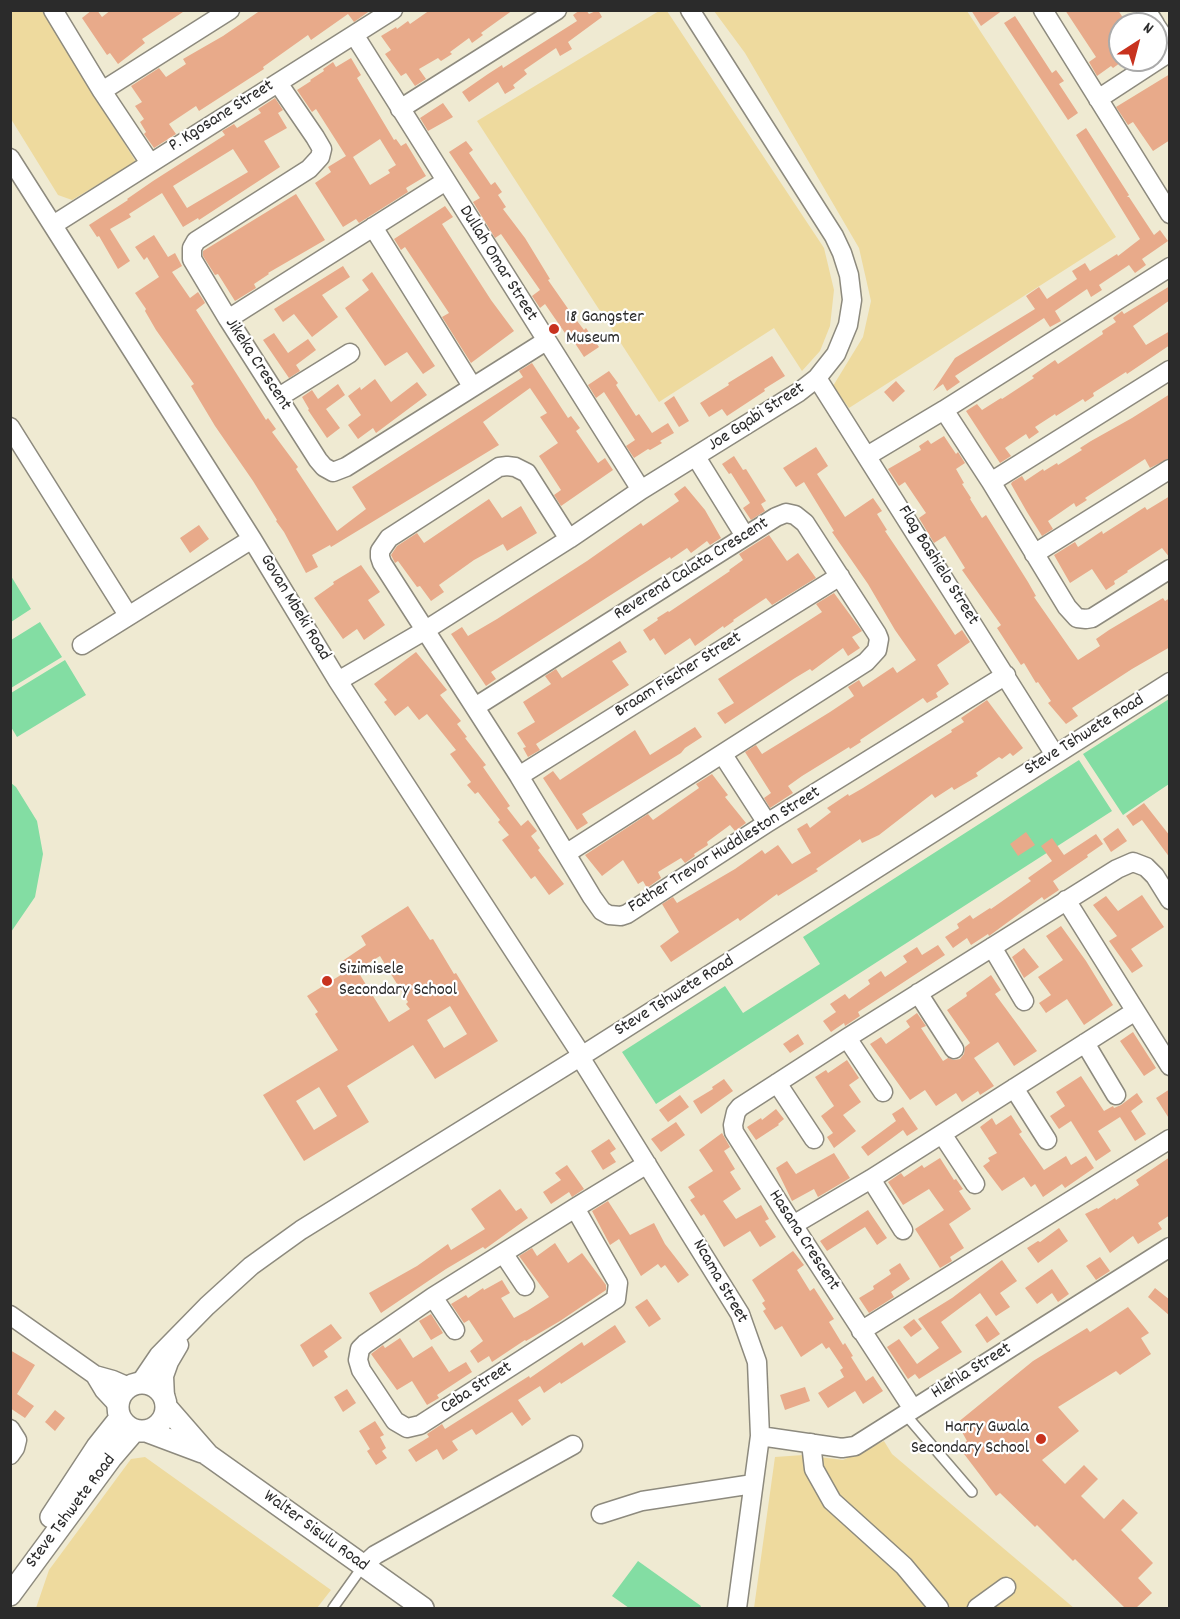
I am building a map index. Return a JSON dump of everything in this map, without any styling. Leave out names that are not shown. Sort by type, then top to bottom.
[{"type":"street","points":[[102,91],[230,10]]},
{"type":"street","name":"P. Kgosane Street","points":[[53,225],[393,10]]},
{"type":"street","points":[[400,109],[557,10]]},
{"type":"street","name":"Joe Gqabi Street","points":[[338,681],[424,631],[569,539],[641,490],[799,392],[817,378],[836,354],[848,325],[852,290],[846,263],[834,236],[690,10]]},
{"type":"street","points":[[1043,10],[1170,214]]},
{"type":"street","points":[[59,13],[102,91],[150,163]]},
{"type":"street","name":"Dullah Omar Street","points":[[355,36],[641,490]]},
{"type":"street","points":[[1098,99],[1170,52]]},
{"type":"street","name":"Jikeka Crescent","points":[[278,82],[322,149],[320,157],[309,169],[194,243],[191,250],[192,259],[228,320],[318,460],[333,472],[346,467],[546,341]]},
{"type":"street","name":"Govan Mbeki Road","points":[[10,158],[252,539],[338,681],[578,1048],[580,1057]]},
{"type":"street","points":[[228,320],[446,181]]},
{"type":"street","points":[[373,227],[472,386]]},
{"type":"street","points":[[867,456],[1170,267]]},
{"type":"street","points":[[279,397],[350,353]]},
{"type":"street","points":[[991,482],[1170,369]]},
{"type":"street","name":"Flag Bashielo Street","points":[[817,378],[1055,755]]},
{"type":"street","points":[[944,410],[1073,614],[1082,619],[1092,618],[1170,569]]},
{"type":"street","points":[[10,427],[128,615]]},
{"type":"street","points":[[696,457],[745,536]]},
{"type":"street","name":"Father Trevor Huddleston Street","points":[[569,539],[527,473],[515,467],[499,467],[389,538],[380,551],[382,563],[424,631],[519,776],[598,906],[609,915],[621,916],[1006,675]]},
{"type":"street","points":[[1034,554],[1170,469]]},
{"type":"street","name":"Reverend Calata Crescent","points":[[475,707],[781,514],[790,513],[805,523],[877,634],[879,639],[877,650],[866,662],[567,853]]},
{"type":"street","points":[[82,645],[252,539]]},
{"type":"street","name":"Braam Fischer Street","points":[[519,776],[840,576]]},
{"type":"street","name":"Steve Tshwete Road","points":[[134,1385],[159,1355],[191,1325],[207,1306],[251,1266],[301,1230],[580,1057],[1170,682]]},
{"type":"street","points":[[723,755],[767,823]]},
{"type":"street","name":"Hasana Crescent","points":[[909,1411],[861,1331],[734,1132],[733,1118],[740,1107],[1117,868],[1133,862],[1139,863],[1151,871],[1170,900]]},
{"type":"street","points":[[1066,900],[1134,1012],[1170,1066]]},
{"type":"street","points":[[992,947],[1024,1001]]},
{"type":"street","points":[[918,993],[954,1049]]},
{"type":"street","points":[[793,1226],[1134,1012]]},
{"type":"street","points":[[848,1038],[883,1092]]},
{"type":"street","points":[[1085,1043],[1116,1095]]},
{"type":"street","name":"Ncama Street","points":[[580,1057],[740,1314],[757,1362],[760,1436],[737,1608]]},
{"type":"street","points":[[777,1083],[814,1139]]},
{"type":"street","points":[[1014,1088],[1047,1140]]},
{"type":"street","points":[[942,1134],[975,1184]]},
{"type":"street","points":[[861,1331],[1170,1139]]},
{"type":"street","name":"Ceba Street","points":[[575,1208],[618,1283],[616,1299],[420,1425],[407,1428],[395,1421],[361,1370],[358,1360],[360,1349],[370,1339],[433,1297],[575,1208],[647,1164]]},
{"type":"street","points":[[871,1179],[903,1230]]},
{"type":"street","points":[[503,1253],[525,1286]]},
{"type":"street","name":"Hlehla Street","points":[[760,1436],[842,1448],[855,1446],[1167,1253]]},
{"type":"street","points":[[433,1297],[456,1330]]},
{"type":"street","points":[[10,1315],[95,1376],[130,1421],[156,1427],[164,1419],[166,1403],[159,1389],[150,1384],[134,1385],[95,1376]]},
{"type":"street","name":"Steve Tshwete Road","points":[[166,1403],[164,1376],[169,1362],[191,1325]]},
{"type":"street","points":[[130,1421],[121,1395],[134,1385]]},
{"type":"street","name":"Walter Sisulu Road","points":[[166,1403],[208,1455]]},
{"type":"street","name":"Steve Tshwete Road","points":[[10,1574],[97,1448],[130,1421]]},
{"type":"street","name":"Steve Tshwete Road","points":[[10,1595],[111,1458],[130,1421]]},
{"type":"street","name":"Walter Sisulu Road","points":[[130,1421],[208,1455],[423,1608]]},
{"type":"street","points":[[10,1429],[16,1440],[15,1448],[10,1455]]},
{"type":"street","points":[[811,1443],[814,1469],[832,1501],[904,1566],[939,1608]]},
{"type":"street","points":[[363,1566],[375,1555],[573,1445]]},
{"type":"street","points":[[601,1514],[642,1501],[753,1484]]},
{"type":"street","points":[[977,1608],[1006,1587]]},
{"type":"street","points":[[10,1602],[13,1608]]},
{"type":"lane","points":[[909,1411],[972,1492]]},
{"type":"lane","points":[[333,1608],[363,1566]]},
{"type":"green space","points":[[11,576],[31,609],[10,622]]},
{"type":"green space","points":[[40,622],[62,657],[11,688],[11,640]]},
{"type":"green space","points":[[65,660],[86,695],[17,737],[11,727],[11,693]]},
{"type":"green space","points":[[1169,699],[1169,784],[1123,815],[1083,754]]},
{"type":"green space","points":[[1079,760],[1112,811],[656,1104],[622,1052],[725,986],[743,1013],[820,964],[803,937]]},
{"type":"green space","points":[[11,783],[16,787],[37,821],[43,854],[35,897],[11,932]]},
{"type":"green space","points":[[638,1561],[701,1606],[700,1608],[629,1608],[612,1596]]},
{"type":"sand","points":[[11,11],[42,11],[136,162],[72,200],[58,195],[11,119]]},
{"type":"sand","points":[[659,11],[667,11],[824,248],[834,290],[830,326],[820,351],[802,371],[774,328],[659,402],[477,121]]},
{"type":"sand","points":[[714,11],[967,11],[1116,237],[849,408],[833,386],[863,337],[871,301],[859,248],[745,53]]},
{"type":"sand","points":[[884,1441],[892,1454],[1074,1608],[754,1608],[775,1457],[803,1455],[843,1460]]},
{"type":"sand","points":[[145,1457],[331,1590],[317,1608],[36,1608],[49,1570],[131,1459]]},
{"type":"building","points":[[92,10],[97,10],[102,17],[111,10],[186,10],[142,39],[145,43],[118,64],[110,53],[107,55],[82,18]]},
{"type":"building","points":[[261,10],[371,10],[354,22],[348,14],[311,40],[308,35],[263,67],[264,69],[199,111],[196,106],[169,124],[176,134],[154,148],[144,134],[146,132],[140,122],[144,119],[135,106],[142,102],[131,86],[159,68],[166,77],[186,64],[183,59],[223,36]]},
{"type":"building","points":[[430,10],[513,10],[481,33],[483,35],[472,43],[469,38],[441,61],[438,58],[419,69],[426,79],[415,86],[406,73],[401,76],[385,54],[391,50],[381,36],[408,21],[410,24]]},
{"type":"building","points":[[580,10],[586,10],[589,14],[598,10],[602,17],[568,42],[572,49],[560,56],[556,48],[524,70],[527,74],[513,85],[515,88],[505,94],[498,82],[469,102],[462,92],[502,65],[503,68],[577,21],[573,15]]},
{"type":"building","points":[[971,10],[1003,10],[981,26]]},
{"type":"building","points":[[1065,10],[1118,10],[1119,12],[1108,12],[1108,68],[1097,76],[1089,62],[1096,57]]},
{"type":"building","points":[[1015,16],[1052,73],[1056,70],[1064,81],[1059,84],[1078,113],[1068,120],[1004,23]]},
{"type":"building","points":[[351,58],[361,75],[357,78],[394,140],[396,139],[401,146],[406,143],[426,176],[406,188],[408,192],[359,223],[356,219],[343,227],[315,183],[331,172],[328,167],[346,156],[316,109],[312,112],[297,90],[333,62],[336,67]],"holes":[[[380,139],[396,165],[388,170],[390,173],[370,185],[353,157]]]},
{"type":"building","points":[[1170,74],[1170,140],[1153,151],[1133,122],[1128,125],[1116,107]]},
{"type":"building","points":[[275,98],[283,110],[278,113],[287,128],[264,141],[280,167],[199,220],[198,218],[183,227],[162,193],[129,214],[131,217],[110,229],[130,261],[118,269],[99,236],[97,237],[89,225],[225,135],[222,131],[234,124],[237,128],[261,113],[258,109]],"holes":[[[233,149],[248,172],[187,208],[173,186]]]},
{"type":"building","points":[[443,103],[453,117],[428,131],[420,118]]},
{"type":"building","points":[[1086,128],[1129,195],[1127,197],[1154,235],[1160,230],[1168,241],[1142,259],[1146,265],[1135,273],[1129,265],[1099,285],[1102,290],[1091,297],[1087,289],[1055,311],[1061,321],[1050,327],[1044,318],[955,376],[960,382],[947,391],[943,384],[933,391],[955,358],[1035,309],[1026,296],[1039,287],[1047,299],[1077,279],[1072,271],[1085,263],[1090,271],[1117,254],[1118,256],[1140,239],[1076,135]]},
{"type":"building","points":[[466,141],[473,150],[469,153],[491,185],[495,182],[502,192],[498,195],[506,207],[503,209],[525,238],[550,279],[548,280],[599,347],[584,357],[545,304],[540,308],[532,296],[540,290],[501,234],[495,238],[473,202],[480,198],[449,152]]},
{"type":"building","points":[[296,194],[325,240],[268,273],[254,284],[256,288],[235,301],[218,274],[215,275],[203,256],[203,251]]},
{"type":"building","points":[[445,206],[453,217],[442,224],[514,331],[471,363],[442,317],[449,313],[405,247],[401,250],[394,239]]},
{"type":"building","points":[[154,235],[168,257],[175,253],[182,266],[172,272],[190,298],[198,292],[204,301],[205,303],[196,310],[266,420],[268,418],[276,429],[272,432],[298,467],[296,469],[337,531],[366,509],[352,487],[523,377],[519,371],[532,363],[568,418],[571,416],[580,428],[576,431],[598,463],[605,458],[613,470],[561,506],[554,495],[561,490],[539,456],[558,443],[540,417],[547,413],[530,388],[483,422],[499,445],[331,547],[330,545],[312,555],[318,567],[306,573],[277,520],[191,386],[194,384],[156,330],[135,293],[159,277],[147,257],[144,260],[135,247]]},
{"type":"building","points":[[343,266],[350,277],[322,295],[338,317],[312,337],[294,314],[283,322],[274,309]]},
{"type":"building","points":[[372,272],[435,366],[423,374],[407,352],[385,366],[345,308],[369,290],[362,280]]},
{"type":"building","points":[[1170,286],[1170,300],[1133,326],[1146,345],[1170,331],[1170,345],[1127,374],[1126,372],[1093,393],[1094,396],[1085,402],[1083,399],[1035,427],[1039,432],[1029,439],[1026,434],[1005,448],[1011,456],[1000,463],[966,411],[977,404],[982,410],[1002,399],[1034,378],[1032,376],[1055,360],[1058,364],[1103,334],[1102,331],[1116,322],[1113,318],[1122,311],[1124,314]]},
{"type":"building","points":[[274,333],[288,353],[308,339],[316,350],[296,365],[300,371],[289,378],[263,340]]},
{"type":"building","points":[[772,356],[785,376],[727,416],[722,409],[709,417],[700,403]]},
{"type":"building","points":[[609,371],[636,416],[639,414],[652,433],[668,423],[674,433],[660,441],[662,443],[634,458],[626,446],[635,440],[604,392],[596,398],[588,385]]},
{"type":"building","points":[[375,379],[391,402],[417,382],[427,395],[376,433],[373,428],[358,439],[348,425],[361,415],[348,396],[360,387],[361,390]]},
{"type":"building","points":[[896,381],[905,391],[893,402],[884,392]]},
{"type":"building","points":[[338,384],[345,395],[326,409],[340,428],[327,438],[302,397],[312,390],[318,399]]},
{"type":"building","points":[[1170,394],[1170,458],[1150,468],[1145,459],[1085,498],[1087,500],[1076,507],[1074,503],[1048,521],[1053,529],[1042,536],[1011,484],[1012,482],[1022,476],[1025,481],[1043,469],[1044,471],[1057,463],[1058,465],[1082,450],[1080,448],[1091,441]]},
{"type":"building","points":[[674,396],[689,421],[679,427],[664,403]]},
{"type":"building","points":[[944,436],[965,463],[956,469],[970,499],[982,518],[986,515],[1028,582],[1036,596],[1034,597],[1078,660],[1100,646],[1096,639],[1109,630],[1163,598],[1165,601],[1170,598],[1170,647],[1072,708],[1078,716],[1066,724],[1048,703],[1051,701],[1038,682],[1036,683],[1024,663],[1021,665],[997,628],[1001,625],[962,570],[965,568],[945,536],[934,543],[919,518],[926,513],[905,482],[899,486],[888,469],[921,450],[919,446],[928,440],[931,444]]},
{"type":"building","points":[[816,447],[828,466],[817,474],[845,517],[873,498],[882,511],[877,514],[887,530],[885,531],[955,635],[962,630],[970,642],[937,665],[949,684],[936,693],[938,697],[927,703],[923,698],[860,740],[861,742],[802,776],[788,786],[793,793],[770,808],[764,798],[771,793],[745,752],[756,745],[762,754],[854,696],[848,687],[859,680],[863,687],[893,667],[897,673],[916,660],[832,532],[834,531],[804,482],[796,487],[783,468]]},
{"type":"building","points":[[734,456],[743,470],[746,469],[766,501],[761,504],[765,511],[751,520],[743,508],[750,503],[731,473],[729,474],[722,464]]},
{"type":"building","points":[[685,486],[705,510],[721,538],[710,545],[707,541],[691,553],[687,548],[671,559],[670,557],[491,672],[496,679],[486,686],[451,634],[462,627],[468,636],[497,619],[641,523],[643,526],[679,501],[674,494]]},
{"type":"building","points":[[1170,496],[1170,558],[1162,548],[1127,571],[1106,590],[1092,569],[1070,583],[1054,555],[1075,542],[1078,547],[1145,507],[1147,510]]},
{"type":"building","points":[[489,499],[502,518],[521,506],[537,533],[507,551],[503,544],[474,560],[439,585],[444,592],[431,601],[420,586],[417,587],[398,561],[395,563],[391,555],[397,546],[417,533],[424,543]]},
{"type":"building","points":[[199,525],[209,539],[190,553],[180,538]]},
{"type":"building","points":[[769,535],[787,561],[798,553],[816,578],[772,605],[766,598],[695,646],[690,638],[665,655],[654,638],[650,641],[643,630],[658,620],[657,618],[730,571],[743,560],[739,554]]},
{"type":"building","points":[[361,565],[380,592],[368,600],[385,625],[364,640],[357,629],[343,639],[314,598],[334,584],[333,582]]},
{"type":"building","points":[[834,593],[862,631],[852,637],[860,648],[848,656],[843,648],[812,671],[810,669],[795,678],[725,724],[717,713],[734,703],[718,679],[822,612],[816,604]]},
{"type":"building","points":[[620,641],[627,652],[612,661],[629,685],[536,744],[540,750],[528,757],[523,748],[526,747],[517,733],[535,722],[523,702],[551,684],[545,676],[556,669],[562,678]]},
{"type":"building","points":[[416,652],[447,690],[440,695],[461,721],[457,724],[486,765],[483,767],[510,806],[507,808],[521,826],[528,820],[537,831],[531,836],[540,848],[538,850],[564,884],[549,895],[535,876],[531,879],[502,840],[509,835],[478,792],[475,794],[467,785],[471,782],[450,754],[456,750],[427,714],[419,720],[408,706],[395,716],[384,702],[387,700],[374,684]]},
{"type":"building","points":[[987,700],[1023,748],[1013,756],[1010,753],[1002,759],[999,757],[976,773],[978,776],[954,790],[952,787],[935,798],[932,794],[879,835],[862,843],[860,839],[816,869],[818,871],[778,896],[777,894],[740,921],[738,918],[671,962],[660,946],[679,932],[662,904],[673,897],[677,903],[735,869],[762,850],[765,854],[778,845],[792,864],[811,853],[797,829],[807,823],[810,828],[831,812],[827,808],[952,732],[951,730],[964,722],[961,718]]},
{"type":"building","points":[[695,727],[702,737],[681,753],[582,814],[588,823],[577,830],[543,778],[553,771],[560,780],[635,730],[650,755]]},
{"type":"building","points":[[712,774],[728,795],[725,797],[746,823],[735,831],[730,825],[707,842],[708,845],[685,863],[681,858],[658,872],[661,878],[647,888],[643,881],[638,884],[623,860],[602,876],[585,855],[648,814],[653,820],[699,788],[696,784]]},
{"type":"building","points":[[1144,803],[1170,836],[1170,858],[1142,820],[1133,826],[1126,816]]},
{"type":"building","points":[[1118,828],[1127,841],[1111,852],[1103,839]]},
{"type":"building","points":[[1026,832],[1035,845],[1018,856],[1010,844]]},
{"type":"building","points":[[1096,834],[1103,844],[1053,881],[1059,890],[1044,900],[1042,897],[989,936],[988,934],[971,945],[967,938],[953,948],[945,937],[959,928],[957,924],[970,915],[973,919],[991,909],[1031,881],[1028,878],[1052,861],[1041,846],[1052,838],[1064,855]]},
{"type":"building","points":[[1142,895],[1164,927],[1131,949],[1143,966],[1132,973],[1109,941],[1117,936],[1093,905],[1106,896],[1118,911]]},
{"type":"building","points":[[408,906],[430,940],[433,939],[454,974],[456,973],[498,1041],[435,1079],[413,1045],[347,1086],[369,1122],[304,1161],[263,1095],[338,1050],[315,1014],[318,1012],[307,996],[344,973],[338,964],[366,945],[361,936]],"holes":[[[380,956],[410,1009],[389,1022],[357,970]],[[450,1006],[467,1034],[444,1048],[427,1020]],[[319,1087],[337,1116],[314,1130],[296,1101]]]},
{"type":"building","points":[[1061,926],[1113,1005],[1084,1025],[1067,999],[1046,1013],[1039,1003],[1051,995],[1038,977],[1063,960],[1046,936]]},
{"type":"building","points":[[938,945],[945,955],[858,1012],[860,1016],[831,1032],[823,1021],[836,1012],[830,1004],[845,994],[849,999],[870,984],[868,980],[881,971],[885,977],[907,962],[903,956],[917,947],[922,955]]},
{"type":"building","points":[[1024,948],[1039,967],[1024,978],[1012,957]]},
{"type":"building","points":[[991,975],[1001,990],[995,994],[1037,1051],[1014,1066],[998,1042],[974,1058],[994,1086],[980,1095],[978,1091],[962,1102],[956,1093],[936,1106],[925,1090],[910,1100],[870,1044],[881,1037],[886,1044],[910,1027],[906,1021],[917,1013],[926,1026],[921,1028],[943,1061],[948,1058],[960,1059],[965,1047],[970,1043],[947,1010]]},
{"type":"building","points":[[1133,1032],[1156,1068],[1144,1076],[1120,1041]]},
{"type":"building","points":[[798,1034],[804,1044],[790,1053],[783,1044]]},
{"type":"building","points":[[847,1060],[859,1078],[849,1085],[861,1102],[843,1115],[856,1131],[834,1148],[827,1137],[833,1133],[821,1116],[834,1106],[815,1077],[826,1070],[828,1073]]},
{"type":"building","points":[[1081,1076],[1104,1111],[1121,1105],[1137,1093],[1143,1102],[1131,1111],[1146,1134],[1135,1141],[1120,1117],[1098,1131],[1111,1151],[1096,1161],[1071,1121],[1059,1129],[1050,1116],[1065,1106],[1056,1092]]},
{"type":"building","points":[[724,1079],[733,1091],[701,1114],[693,1101]]},
{"type":"building","points":[[1170,1089],[1170,1120],[1156,1098]]},
{"type":"building","points":[[680,1095],[689,1107],[668,1122],[659,1110]]},
{"type":"building","points":[[903,1107],[918,1129],[907,1136],[903,1130],[868,1156],[861,1147],[896,1121],[892,1114]]},
{"type":"building","points":[[776,1109],[784,1119],[779,1125],[756,1140],[747,1127],[761,1118],[762,1120]]},
{"type":"building","points":[[1011,1115],[1022,1132],[1019,1134],[1044,1170],[1066,1156],[1071,1165],[1086,1156],[1094,1168],[1065,1188],[1062,1184],[1043,1197],[1035,1184],[1031,1187],[1024,1177],[1002,1191],[983,1166],[990,1161],[988,1158],[997,1153],[980,1127],[992,1118],[996,1125]]},
{"type":"building","points":[[676,1122],[685,1135],[661,1152],[651,1139]]},
{"type":"building","points":[[722,1133],[730,1147],[724,1151],[735,1169],[730,1172],[741,1189],[723,1201],[736,1219],[761,1205],[769,1219],[765,1221],[776,1237],[760,1247],[750,1231],[724,1247],[704,1214],[701,1216],[690,1200],[695,1197],[688,1187],[713,1171],[699,1150]]},
{"type":"building","points":[[609,1139],[616,1149],[610,1153],[616,1162],[603,1170],[591,1151]]},
{"type":"building","points":[[834,1153],[850,1178],[818,1197],[814,1189],[792,1201],[776,1168],[787,1161],[796,1174]]},
{"type":"building","points":[[1170,1157],[1170,1215],[1158,1223],[1162,1229],[1138,1244],[1133,1236],[1110,1253],[1085,1214],[1115,1198],[1116,1200],[1139,1185],[1136,1180]]},
{"type":"building","points":[[940,1158],[954,1180],[956,1179],[963,1189],[959,1191],[971,1209],[949,1224],[964,1248],[950,1257],[952,1261],[940,1268],[915,1229],[944,1210],[929,1189],[903,1205],[888,1182],[901,1173],[904,1177],[922,1165],[924,1168]]},
{"type":"building","points":[[567,1165],[584,1189],[572,1197],[569,1192],[551,1204],[543,1192],[561,1180],[555,1173]]},
{"type":"building","points":[[500,1189],[516,1211],[521,1208],[528,1218],[485,1249],[483,1247],[446,1269],[381,1313],[369,1293],[417,1266],[448,1244],[451,1250],[485,1229],[471,1209]]},
{"type":"building","points":[[608,1201],[630,1235],[654,1223],[665,1244],[689,1275],[678,1283],[665,1265],[661,1268],[658,1264],[641,1276],[619,1239],[610,1245],[592,1211]]},
{"type":"building","points":[[868,1210],[887,1238],[877,1245],[865,1227],[827,1251],[820,1241]]},
{"type":"building","points":[[1059,1228],[1068,1241],[1038,1263],[1027,1248],[1040,1242]]},
{"type":"building","points":[[555,1243],[568,1263],[582,1253],[606,1285],[606,1290],[492,1362],[489,1356],[478,1363],[470,1351],[483,1341],[469,1320],[464,1323],[451,1304],[466,1295],[468,1298],[483,1288],[484,1290],[502,1280],[510,1293],[501,1298],[514,1318],[527,1311],[549,1297],[519,1256],[532,1248],[537,1256]]},
{"type":"building","points":[[793,1251],[804,1265],[797,1270],[810,1291],[814,1288],[834,1319],[829,1322],[843,1345],[845,1343],[866,1381],[873,1376],[883,1391],[863,1404],[855,1391],[828,1408],[818,1393],[844,1377],[840,1370],[843,1368],[829,1347],[826,1349],[822,1343],[801,1357],[782,1326],[775,1330],[763,1311],[766,1309],[762,1303],[765,1301],[752,1280]]},
{"type":"building","points":[[1100,1257],[1110,1271],[1096,1280],[1086,1266]]},
{"type":"building","points":[[1002,1260],[1017,1281],[1000,1293],[1010,1307],[996,1316],[980,1293],[941,1322],[962,1352],[919,1379],[915,1374],[908,1379],[887,1347],[899,1339],[917,1364],[939,1348],[918,1319],[952,1298]]},
{"type":"building","points":[[900,1263],[910,1279],[891,1292],[894,1297],[869,1313],[859,1298],[874,1289],[873,1286],[891,1274],[889,1270]]},
{"type":"building","points":[[1052,1269],[1069,1294],[1058,1302],[1052,1293],[1037,1304],[1025,1288]]},
{"type":"building","points":[[1155,1288],[1170,1300],[1170,1316],[1148,1297]]},
{"type":"building","points":[[647,1299],[661,1319],[649,1327],[635,1307]]},
{"type":"building","points":[[1128,1307],[1149,1333],[1141,1338],[1151,1354],[1120,1375],[1116,1371],[1058,1407],[1079,1431],[1042,1460],[1065,1484],[1084,1465],[1098,1479],[1081,1496],[1104,1519],[1123,1499],[1138,1513],[1121,1530],[1153,1563],[1138,1578],[1152,1593],[1136,1608],[1125,1608],[1037,1525],[1035,1527],[1000,1493],[996,1496],[958,1446],[967,1441],[957,1423],[1033,1361],[1087,1328],[1090,1332]]},
{"type":"building","points":[[431,1314],[443,1333],[431,1340],[419,1321]]},
{"type":"building","points":[[987,1316],[1000,1334],[987,1343],[975,1325]]},
{"type":"building","points":[[914,1319],[922,1329],[911,1337],[903,1327]]},
{"type":"building","points":[[331,1324],[342,1338],[324,1351],[328,1357],[313,1367],[300,1345]]},
{"type":"building","points":[[615,1325],[626,1342],[561,1384],[560,1382],[544,1393],[540,1386],[518,1400],[531,1419],[522,1426],[512,1412],[476,1435],[472,1429],[452,1441],[458,1450],[443,1460],[437,1449],[416,1462],[408,1450],[429,1437],[427,1434],[442,1424],[445,1429],[529,1376],[530,1378],[582,1342],[584,1346]]},
{"type":"building","points":[[400,1338],[413,1358],[432,1346],[449,1372],[466,1362],[472,1372],[437,1395],[439,1398],[427,1405],[412,1381],[397,1390],[371,1354],[383,1345],[385,1348]]},
{"type":"building","points":[[10,1350],[35,1365],[17,1394],[34,1406],[25,1418],[10,1408]]},
{"type":"building","points":[[805,1387],[810,1401],[785,1410],[780,1395]]},
{"type":"building","points":[[347,1389],[356,1403],[343,1412],[334,1397]]},
{"type":"building","points":[[55,1410],[65,1418],[55,1431],[45,1422]]},
{"type":"building","points":[[375,1421],[384,1435],[380,1437],[386,1448],[382,1451],[387,1458],[376,1465],[359,1431]]},
{"type":"place","name":"18 Gangster Museum","points":[[554,329]]},
{"type":"place","name":"Sizimisele Secondary School","points":[[327,981]]},
{"type":"place","name":"Harry Gwala Secondary School","points":[[1041,1439]]}]
